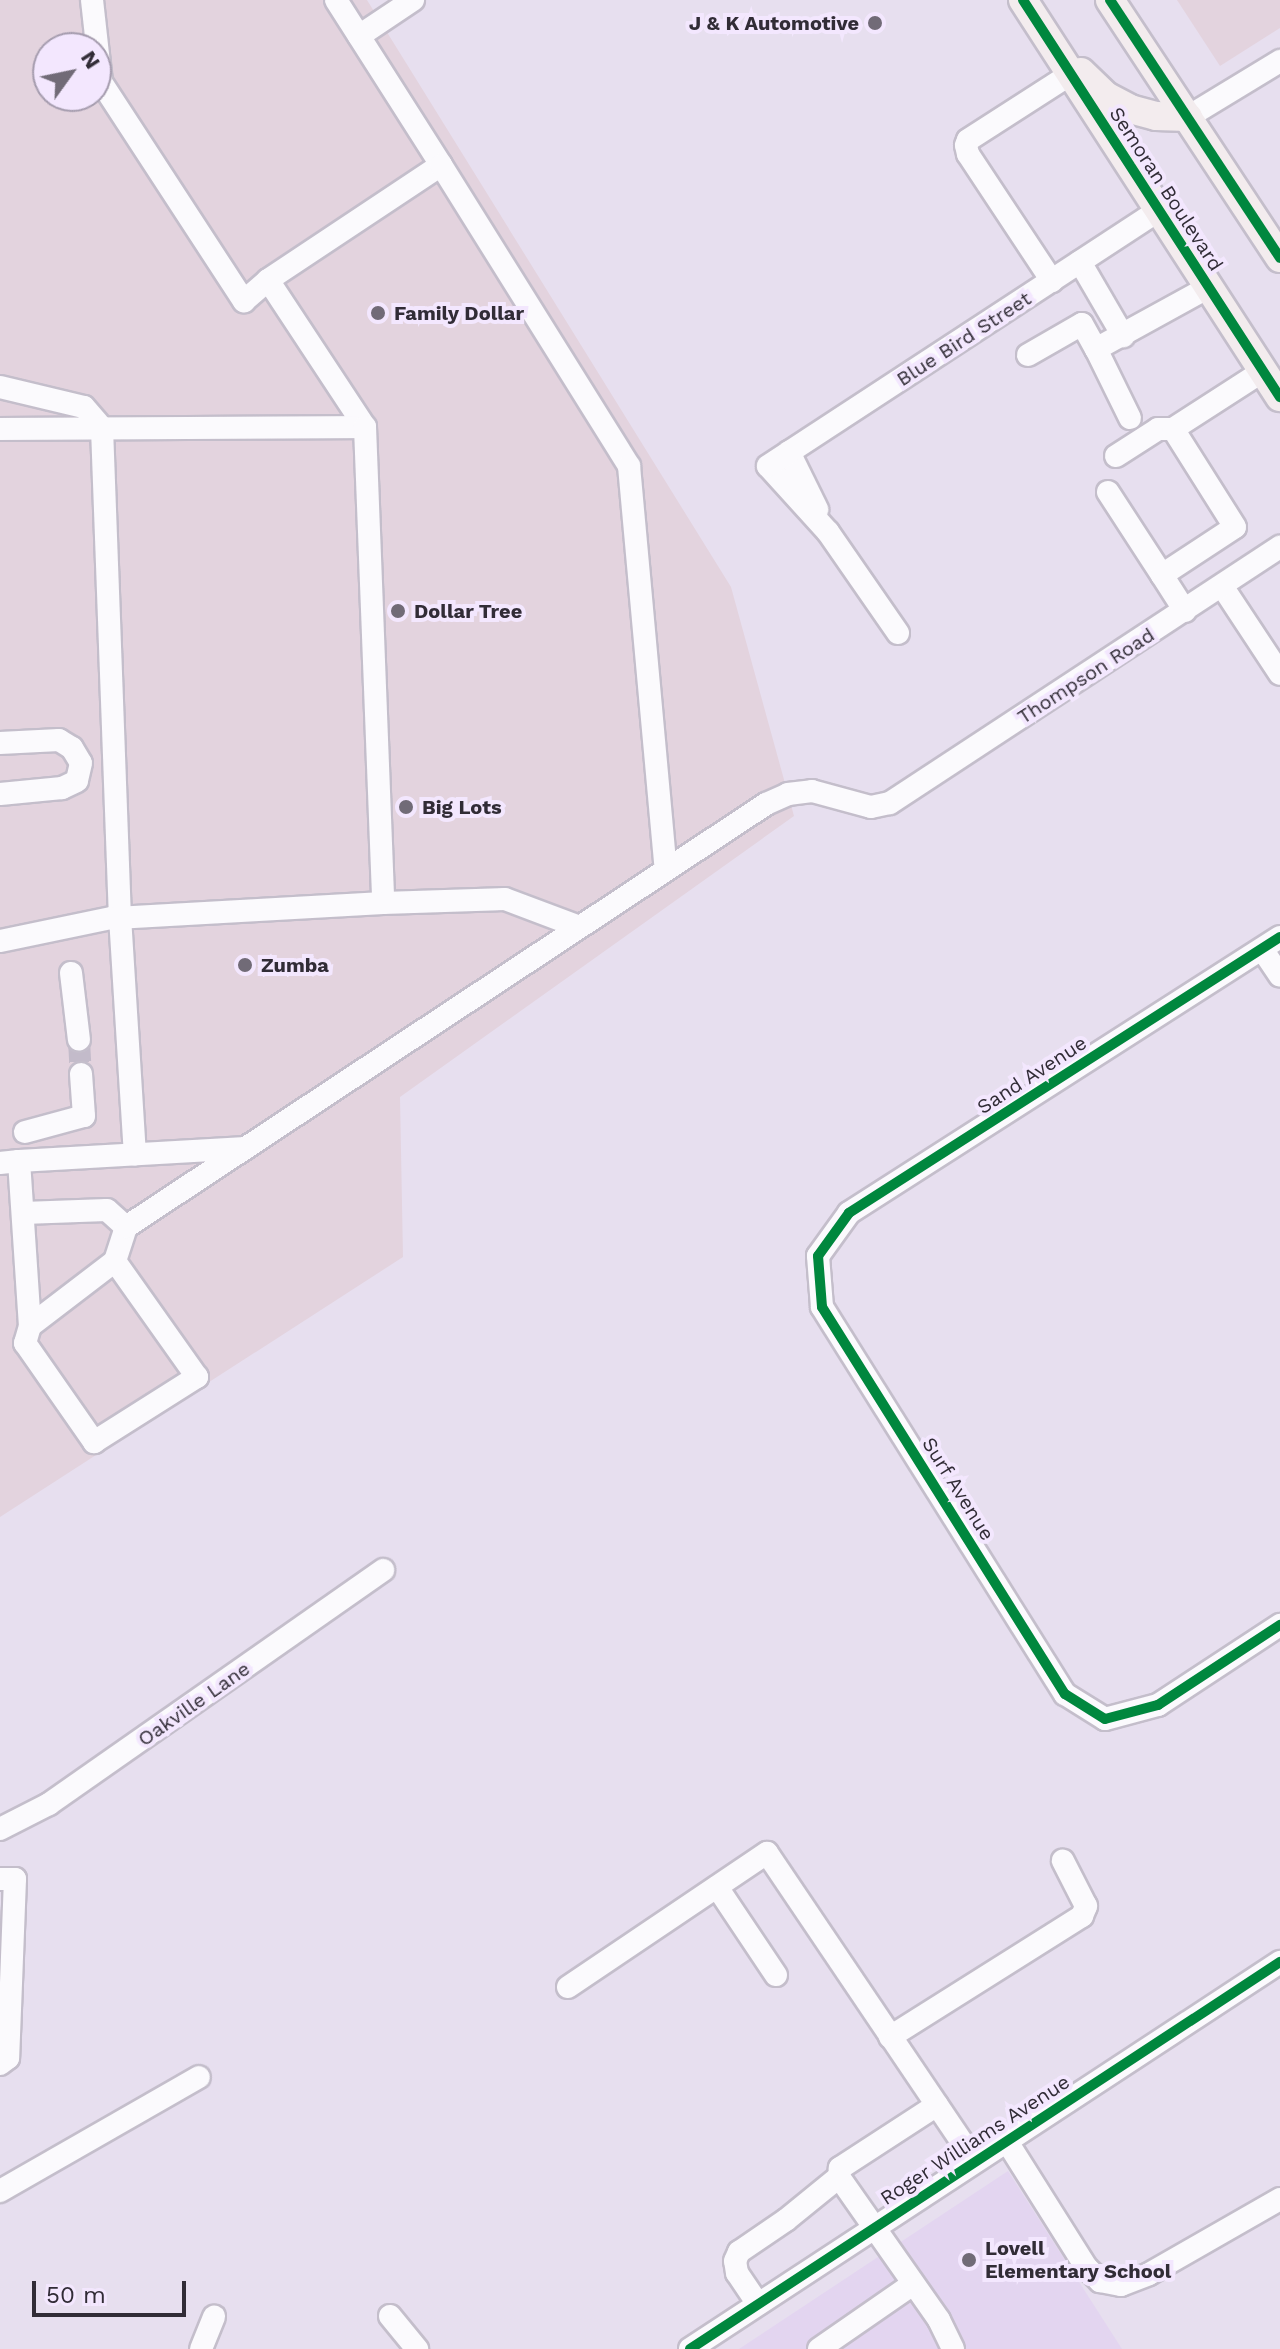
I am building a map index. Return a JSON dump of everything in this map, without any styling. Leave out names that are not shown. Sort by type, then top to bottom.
[{"type":"main road","name":"Semoran Boulevard","points":[[1023,0],[1280,397]]},
{"type":"main road","points":[[1110,0],[1280,258]]},
{"type":"main road","points":[[1050,41],[1106,96],[1130,109],[1156,116],[1188,117]]},
{"type":"street","points":[[92,0],[101,82],[244,301],[268,280],[441,165]]},
{"type":"street","points":[[30,1326],[115,1261],[126,1227],[666,869],[629,466],[336,0]]},
{"type":"street","points":[[359,36],[413,0]]},
{"type":"street","points":[[1188,117],[1280,61]]},
{"type":"street","points":[[1052,281],[968,154],[966,145],[968,140],[1071,74]]},
{"type":"street","name":"Blue Bird Street","points":[[828,532],[768,466],[1159,210]]},
{"type":"street","points":[[1080,262],[1123,336]]},
{"type":"street","points":[[268,280],[365,427],[383,903]]},
{"type":"street","points":[[1096,349],[1167,313],[1209,287]]},
{"type":"street","points":[[1028,355],[1082,324],[1130,418]]},
{"type":"street","points":[[1116,456],[1158,429],[1173,429],[1263,371]]},
{"type":"street","points":[[0,387],[84,407],[102,428],[120,917],[135,1155]]},
{"type":"street","points":[[0,429],[365,427]]},
{"type":"street","points":[[1162,575],[1235,527],[1173,429]]},
{"type":"street","points":[[789,452],[828,532],[898,633]]},
{"type":"street","points":[[1108,492],[1185,611]]},
{"type":"street","name":"Thompson Road","points":[[666,869],[788,794],[812,791],[871,807],[890,803],[1280,547]]},
{"type":"street","points":[[1222,586],[1280,674]]},
{"type":"street","points":[[0,743],[59,740],[72,748],[81,763],[77,781],[62,788],[0,794]]},
{"type":"street","points":[[0,941],[120,917],[505,899],[577,926]]},
{"type":"street","points":[[1271,943],[1280,976]]},
{"type":"street","name":"Sand Avenue","points":[[818,1256],[849,1213],[1271,943]]},
{"type":"street","points":[[71,973],[79,1040]]},
{"type":"street","points":[[25,1132],[84,1116],[81,1074]]},
{"type":"street","points":[[115,1261],[197,1377],[94,1442],[25,1343],[30,1326],[23,1213],[10,1162],[249,1147]]},
{"type":"street","points":[[23,1213],[107,1210],[126,1227]]},
{"type":"street","name":"Surf Avenue","points":[[818,1256],[822,1307],[1065,1694],[1105,1719],[1158,1705],[1280,1625]]},
{"type":"street","name":"Oakville Lane","points":[[0,1829],[49,1804],[383,1570]]},
{"type":"street","points":[[568,1987],[767,1853],[975,2161]]},
{"type":"street","points":[[890,2037],[1082,1916],[1086,1906],[1063,1861]]},
{"type":"street","points":[[0,1879],[15,1879],[8,2058],[0,2064]]},
{"type":"street","points":[[717,1887],[776,1975]]},
{"type":"street","name":"Roger Williams Avenue","points":[[690,2349],[1280,1962]]},
{"type":"street","points":[[0,2191],[199,2077]]},
{"type":"street","points":[[937,2105],[840,2168],[839,2177],[939,2320],[953,2349]]},
{"type":"street","points":[[1006,2140],[1086,2267],[1100,2281],[1121,2285],[1149,2274],[1280,2199]]},
{"type":"street","points":[[758,2304],[737,2273],[735,2261],[739,2252],[786,2220],[839,2177]]},
{"type":"street","points":[[819,2349],[913,2284]]},
{"type":"street","points":[[201,2349],[214,2316]]},
{"type":"street","points":[[390,2316],[417,2349]]},
{"type":"shaded area","points":[[0,0],[367,0],[731,587],[794,816],[400,1097],[403,1257],[0,1517]]},
{"type":"shaded area","points":[[1177,0],[1280,0],[1280,28],[1220,66]]},
{"type":"shaded area","name":"Lovell Elementary School","points":[[1008,2171],[1122,2349],[739,2349]]},
{"type":"tunnel","points":[[79,1040],[81,1074]]},
{"type":"cycle path","points":[[1023,0],[1280,397]]},
{"type":"cycle path","points":[[1110,0],[1280,258]]},
{"type":"cycle path","points":[[1280,937],[849,1213],[818,1256],[822,1307],[1065,1694],[1105,1719],[1158,1705],[1280,1625]]},
{"type":"cycle path","points":[[690,2349],[1280,1962]]},
{"type":"place","name":"J & K Automotive","points":[[875,23]]},
{"type":"place","name":"Family Dollar","points":[[378,313]]},
{"type":"place","name":"Dollar Tree","points":[[398,611]]},
{"type":"place","name":"Big Lots","points":[[406,807]]},
{"type":"place","name":"Zumba","points":[[245,965]]},
{"type":"place","name":"Lovell Elementary School","points":[[969,2260]]}]
